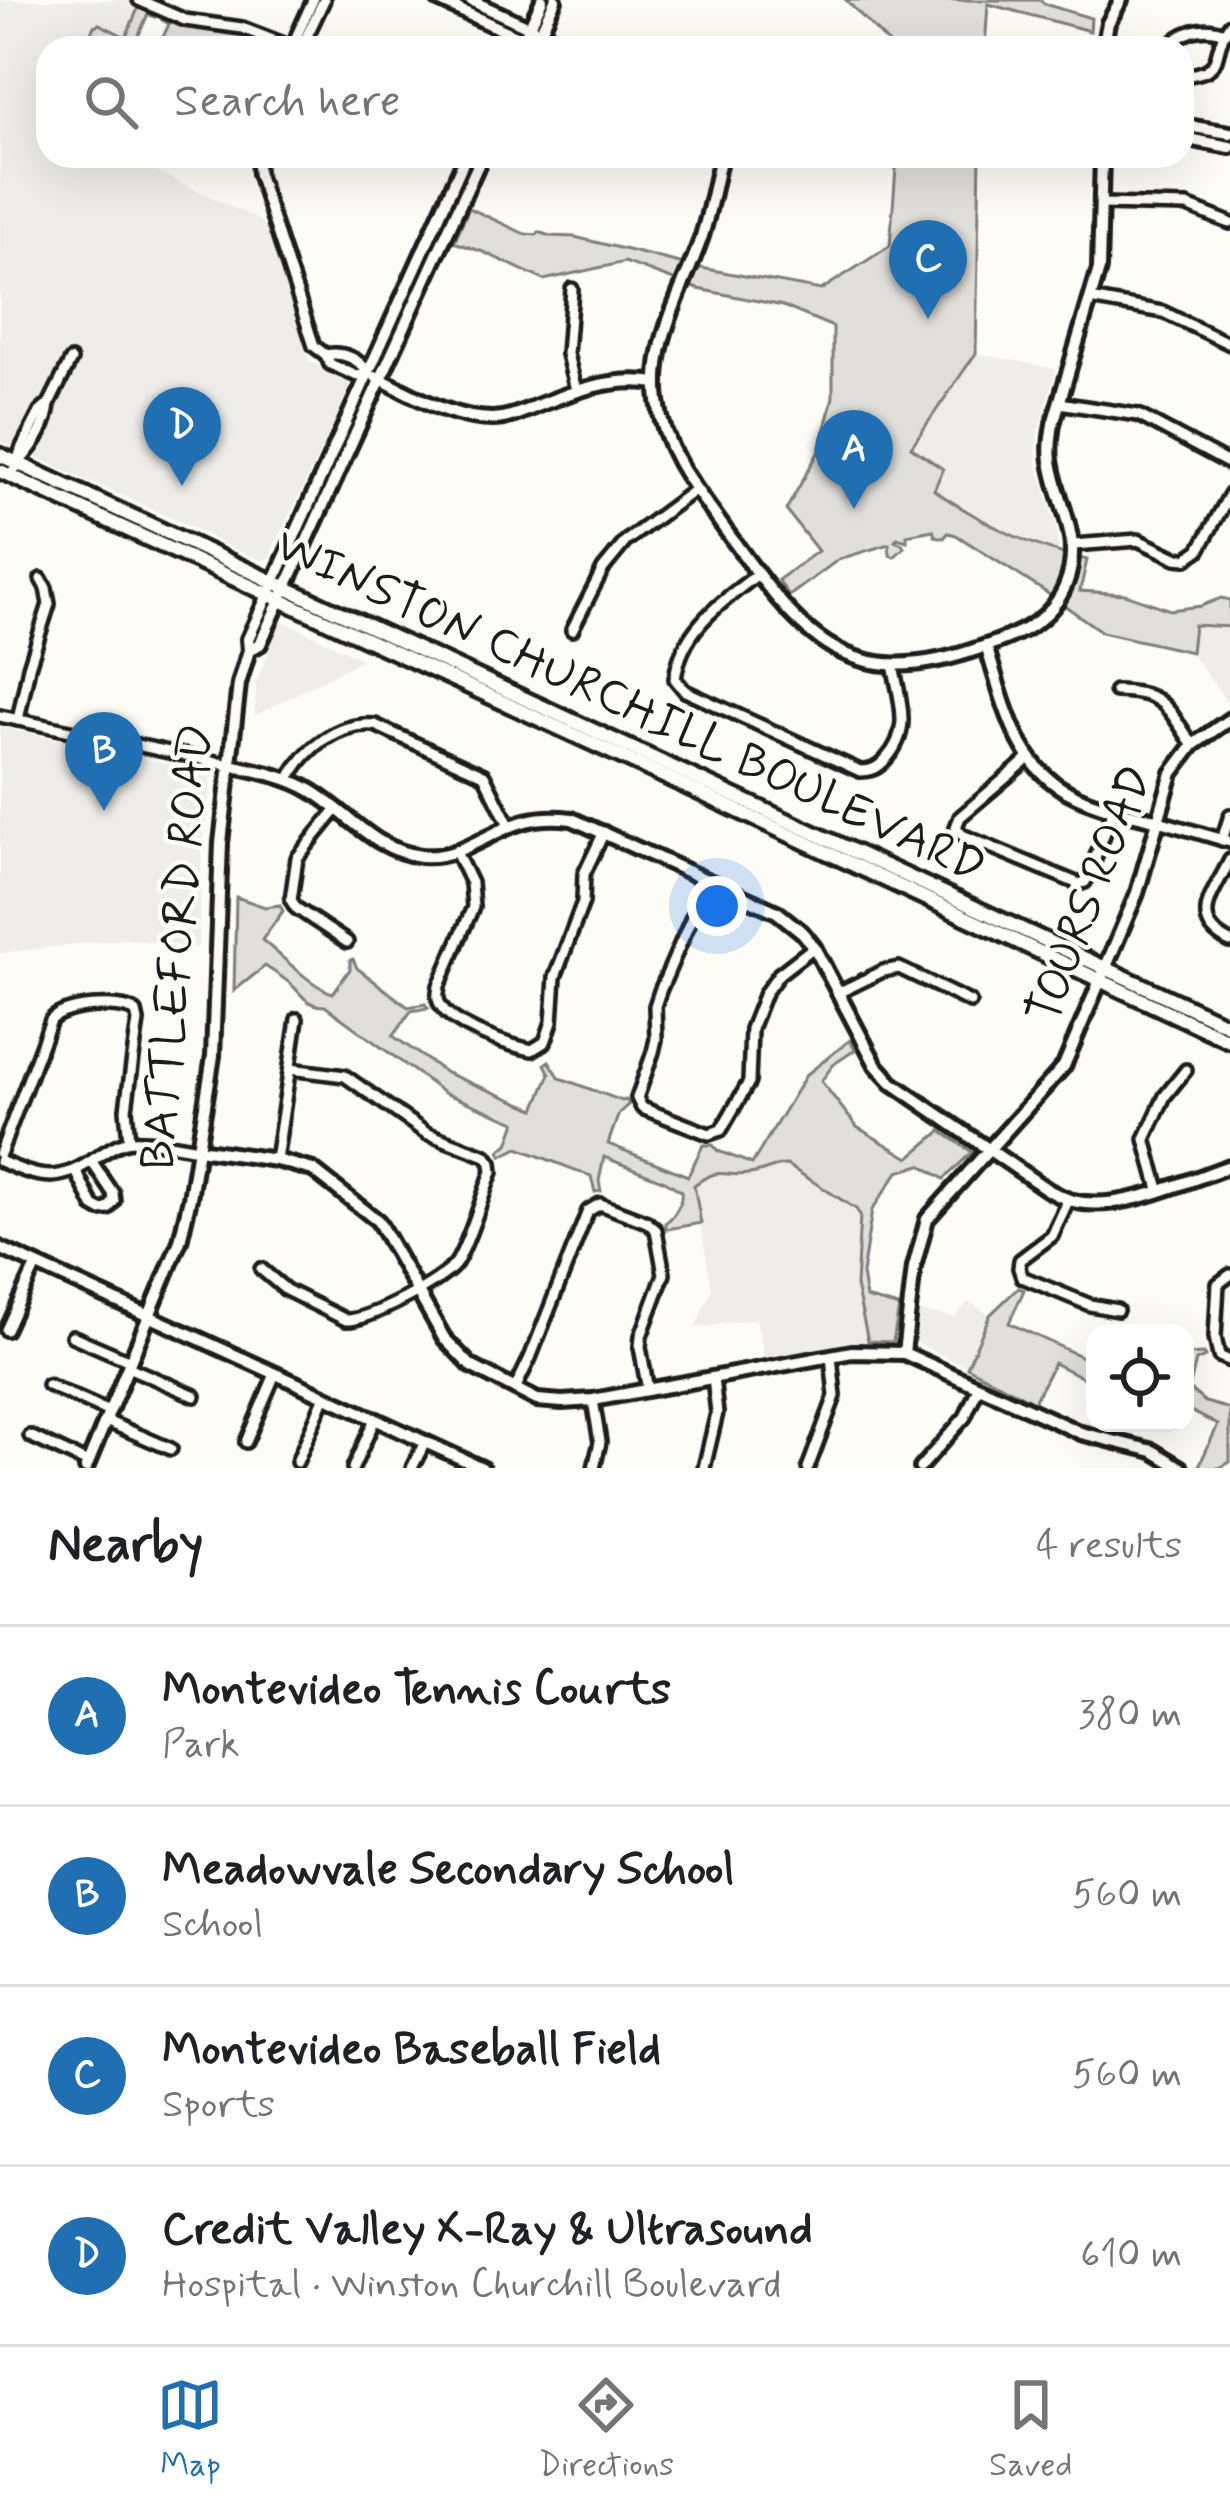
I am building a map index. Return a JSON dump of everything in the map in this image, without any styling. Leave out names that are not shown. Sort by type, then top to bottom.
[{"type":"main road","name":"WINSTON CHURCHILL BOULEVARD","points":[[0,455],[10,470],[1104,974],[1230,1026]]},
{"type":"main road","name":"WINSTON CHURCHILL BOULEVARD","points":[[1104,974],[1230,1041]]},
{"type":"street","points":[[139,0],[184,20],[265,36]]},
{"type":"street","points":[[297,36],[314,0]]},
{"type":"street","points":[[307,36],[324,0]]},
{"type":"street","points":[[438,0],[521,36]]},
{"type":"street","points":[[470,0],[524,36]]},
{"type":"street","points":[[533,36],[542,0]]},
{"type":"street","points":[[535,36],[555,0]]},
{"type":"street","points":[[1105,36],[1121,0]]},
{"type":"street","points":[[1181,36],[1195,29],[1227,28],[1216,67],[1194,75]]},
{"type":"street","points":[[1194,127],[1230,133]]},
{"type":"street","points":[[1194,140],[1230,147]]},
{"type":"street","points":[[258,168],[314,346],[331,364],[357,376],[374,376],[449,412],[488,419],[511,416],[607,382],[657,383]]},
{"type":"street","name":"BATTLEFORD ROAD","points":[[374,376],[461,168]]},
{"type":"street","name":"BATTLEFORD ROAD","points":[[87,1465],[184,1228],[213,1056],[221,843],[248,639],[476,168]]},
{"type":"street","points":[[718,168],[702,236],[665,332],[657,383],[667,438],[683,471],[789,615],[824,643],[871,662],[893,664],[936,662],[1024,631],[1051,610],[1065,589],[1074,545],[1051,460],[1053,424],[1101,257],[1102,168]]},
{"type":"street","points":[[1102,204],[1187,206],[1230,223]]},
{"type":"street","points":[[572,289],[567,354],[576,390]]},
{"type":"street","points":[[1090,299],[1163,312],[1230,344]]},
{"type":"street","points":[[10,470],[71,361]]},
{"type":"street","points":[[1059,403],[1138,416],[1230,464]]},
{"type":"street","points":[[572,629],[603,569],[626,541],[696,489]]},
{"type":"street","points":[[1074,545],[1138,539],[1177,558],[1190,558],[1230,494]]},
{"type":"street","points":[[758,574],[700,622],[676,669],[675,679],[685,691],[868,772],[882,765],[903,729],[893,664]]},
{"type":"street","points":[[18,720],[49,604],[41,579]]},
{"type":"street","points":[[986,646],[1016,735],[1043,775],[1067,792],[1226,841],[1230,815]]},
{"type":"street","points":[[1115,691],[1157,698],[1193,745]]},
{"type":"street","points":[[0,716],[288,780],[395,850],[434,856],[456,852],[526,820],[572,819],[777,912],[814,947],[876,1065],[892,1083],[1068,1201],[1110,1203],[1230,1166]]},
{"type":"street","name":"TOURS ROAD","points":[[904,1353],[914,1267],[927,1219],[1064,1066],[1142,879],[1172,773],[1193,745],[1230,718]]},
{"type":"street","points":[[288,780],[304,755],[322,739],[376,724],[484,775],[509,827]]},
{"type":"street","points":[[1029,758],[959,817],[956,827],[962,835],[1079,884],[1089,875],[1114,808]]},
{"type":"street","points":[[337,809],[297,858],[291,900],[347,942]]},
{"type":"street","points":[[456,852],[471,883],[473,907],[437,998],[442,1007],[476,1031],[532,1050],[545,1042],[552,1022],[555,977],[583,902],[584,874],[604,832]]},
{"type":"street","points":[[1230,860],[1206,919],[1208,928],[1230,942]]},
{"type":"street","points":[[708,880],[655,1006],[656,1039],[637,1098],[641,1108],[709,1134],[721,1130],[749,1082],[751,1028],[765,993],[779,974],[814,947]]},
{"type":"street","points":[[838,993],[898,968],[970,1002]]},
{"type":"street","points":[[129,1141],[126,1109],[136,1012],[122,1005],[56,1014],[0,1158],[41,1177],[60,1177],[129,1141],[276,1160],[313,1170],[378,1221],[452,1348],[470,1366],[537,1400],[593,1400],[831,1356],[904,1353],[1090,1437],[1153,1451],[1181,1468]]},
{"type":"street","points":[[276,1160],[297,1019]]},
{"type":"street","points":[[261,1269],[286,1290],[346,1320],[369,1317],[455,1264],[492,1172],[486,1156],[417,1128],[345,1076],[290,1069]]},
{"type":"street","points":[[1159,1189],[1145,1139],[1165,1096],[1186,1070]]},
{"type":"street","points":[[76,1171],[93,1206],[109,1209],[113,1193],[92,1162]]},
{"type":"street","points":[[1068,1201],[1052,1236],[1020,1260],[1022,1277],[1090,1305],[1117,1310]]},
{"type":"street","points":[[515,1389],[588,1211],[600,1204],[647,1222],[658,1238],[664,1274],[640,1347],[648,1390]]},
{"type":"street","points":[[0,1248],[476,1467]]},
{"type":"street","points":[[6,1330],[36,1264]]},
{"type":"street","points":[[1230,1275],[1218,1285],[1215,1337],[1219,1356],[1230,1361]]},
{"type":"street","points":[[72,1336],[195,1396]]},
{"type":"street","points":[[808,1468],[835,1396],[831,1356]]},
{"type":"street","points":[[246,1442],[275,1374]]},
{"type":"street","points":[[704,1468],[717,1413],[712,1378]]},
{"type":"street","points":[[48,1385],[171,1449]]},
{"type":"street","points":[[920,1468],[965,1417],[978,1388]]},
{"type":"street","points":[[297,1462],[325,1396]]},
{"type":"street","points":[[593,1400],[600,1442],[594,1468]]},
{"type":"street","points":[[353,1468],[375,1419]]},
{"type":"street","points":[[30,1436],[87,1465]]},
{"type":"street","points":[[412,1468],[424,1442]]},
{"type":"shaded area","points":[[0,0],[127,0],[139,6],[125,36],[94,26],[89,36],[36,36],[36,168],[149,168],[257,219],[267,228],[309,361],[351,382],[268,559],[231,548],[0,441]]},
{"type":"shaded area","points":[[846,0],[1041,0],[1091,18],[1090,31],[988,4],[986,36],[881,36]]},
{"type":"shaded area","points":[[139,6],[156,14],[148,14],[138,36],[126,36]]},
{"type":"shaded area","points":[[162,20],[246,35],[164,36],[169,24]]},
{"type":"shaded area","points":[[99,24],[124,36],[89,36]]},
{"type":"shaded area","points":[[896,168],[980,168],[976,353],[911,447],[943,469],[934,490],[1007,533],[1087,560],[1080,591],[1125,594],[1170,610],[1230,600],[1230,627],[1194,625],[1191,652],[1102,632],[956,535],[948,533],[944,538],[935,536],[933,530],[907,535],[907,541],[897,538],[904,548],[894,557],[889,544],[839,559],[789,596],[778,580],[818,551],[786,510],[819,451],[833,397],[833,327],[783,306],[698,289],[625,262],[544,280],[454,242],[469,208],[525,234],[575,237],[696,267],[821,290],[890,246]]},
{"type":"shaded area","points":[[976,353],[1056,369],[1036,452],[1059,554],[1033,547],[973,517],[933,489],[942,469],[911,447]]},
{"type":"shaded area","points":[[281,620],[362,659],[255,716],[256,683]]},
{"type":"shaded area","points":[[1194,625],[1230,627],[1229,705],[1191,653]]},
{"type":"shaded area","points":[[0,727],[212,773],[202,850],[198,948],[126,939],[0,953]]},
{"type":"shaded area","points":[[236,897],[265,907],[280,905],[283,911],[262,940],[325,990],[333,993],[353,959],[357,968],[408,1007],[425,1004],[428,1008],[411,1011],[393,1036],[446,1073],[535,1109],[550,1074],[545,1064],[549,1061],[560,1078],[629,1104],[619,1113],[608,1144],[688,1176],[703,1145],[713,1145],[752,1164],[806,1075],[850,1040],[855,1050],[834,1064],[821,1081],[857,1127],[909,1158],[941,1131],[972,1152],[944,1179],[921,1165],[898,1172],[872,1210],[862,1274],[866,1298],[899,1307],[893,1342],[868,1341],[856,1286],[860,1215],[856,1209],[782,1165],[703,1179],[694,1185],[701,1223],[667,1229],[665,1223],[677,1209],[681,1191],[665,1181],[604,1157],[601,1191],[595,1192],[591,1176],[518,1148],[502,1156],[500,1151],[508,1144],[516,1122],[444,1093],[265,966],[234,991]]},
{"type":"shaded area","points":[[787,1165],[861,1214],[856,1286],[868,1341],[764,1357],[756,1319],[695,1328],[712,1290],[694,1185],[713,1172],[751,1175]]},
{"type":"shaded area","points":[[1018,1288],[1024,1290],[1009,1323],[1086,1359],[1086,1379],[1054,1363],[1034,1402],[967,1367],[990,1315]]},
{"type":"shaded area","points":[[968,1302],[990,1315],[967,1367],[917,1343],[920,1312],[955,1317]]},
{"type":"shaded area","points":[[1194,1393],[1205,1402],[1230,1409],[1230,1462],[1219,1468],[1198,1468],[1218,1425],[1194,1413]]},
{"type":"place","name":"Montevideo Baseball Field","points":[[928,319]]},
{"type":"place","name":"Credit Valley X-Ray & Ultrasound","points":[[182,486]]},
{"type":"place","name":"Montevideo Tennis Courts","points":[[854,509]]},
{"type":"place","name":"Meadowvale Secondary School","points":[[104,811]]}]
